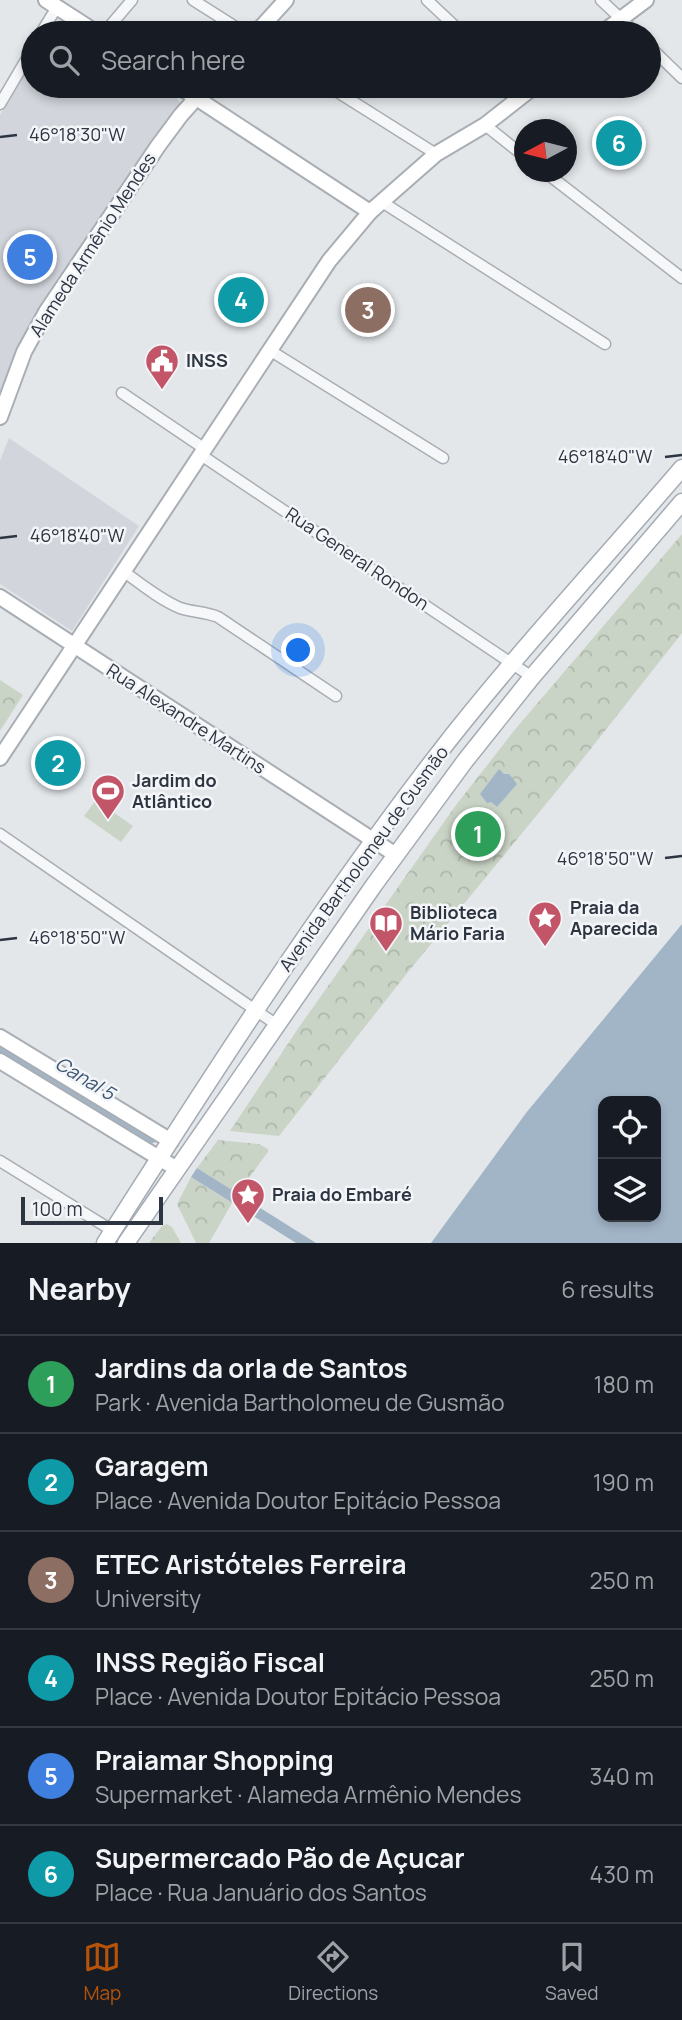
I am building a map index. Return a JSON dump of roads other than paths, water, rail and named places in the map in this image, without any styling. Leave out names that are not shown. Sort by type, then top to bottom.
[{"type":"main road","points":[[267,21],[286,0]]},
{"type":"main road","points":[[618,21],[646,0]]},
{"type":"main road","points":[[52,4],[78,21]]},
{"type":"main road","name":"Alameda Armênio Mendes","points":[[0,417],[24,352],[46,312],[158,146],[195,98]]},
{"type":"main road","points":[[198,98],[370,212]]},
{"type":"main road","points":[[0,758],[271,351],[323,268],[370,212],[436,154],[485,125],[515,98]]},
{"type":"main road","name":"Avenida Bartholomeu de Gusmão","points":[[109,1237],[256,1010],[373,840],[513,662],[682,468]]},
{"type":"main road","name":"Avenida Bartholomeu de Gusmão","points":[[126,1243],[277,1024],[465,761],[682,502]]},
{"type":"main road","name":"Rua Alexandre Martins","points":[[0,597],[396,855]]},
{"type":"main road","points":[[0,1037],[171,1141]]},
{"type":"main road","points":[[0,1061],[177,1169]]},
{"type":"street","points":[[114,21],[132,0]]},
{"type":"street","points":[[193,0],[226,21]]},
{"type":"street","points":[[426,0],[448,21]]},
{"type":"street","points":[[601,0],[621,19]]},
{"type":"street","points":[[46,21],[52,4]]},
{"type":"street","points":[[661,58],[682,78]]},
{"type":"street","points":[[0,104],[21,68]]},
{"type":"street","points":[[347,98],[436,154]]},
{"type":"street","points":[[485,125],[514,148]]},
{"type":"street","points":[[558,182],[682,278]]},
{"type":"street","points":[[382,202],[605,344]]},
{"type":"street","points":[[271,351],[443,458]]},
{"type":"street","name":"Rua General Rondon","points":[[122,393],[203,452],[533,677]]},
{"type":"street","points":[[123,571],[168,602],[183,609],[218,617],[336,696]]},
{"type":"street","points":[[0,834],[277,1024]]},
{"type":"street","points":[[0,1161],[109,1237]]},
{"type":"water","points":[[499,769],[504,774],[509,774],[517,784],[497,807],[491,802],[487,803],[480,794]]},
{"type":"water","points":[[682,924],[682,1243],[431,1243],[526,1113]]},
{"type":"water","points":[[197,1168],[316,1243],[296,1243],[191,1177]]},
{"type":"waterway","name":"Canal 5","points":[[0,1048],[152,1138]]},
{"type":"place","name":"Supermercado Pão de Açucar","points":[[619,143]]},
{"type":"place","name":"Praiamar Shopping","points":[[30,257]]},
{"type":"place","name":"INSS Região Fiscal","points":[[241,300]]},
{"type":"place","name":"ETEC Aristóteles Ferreira","points":[[368,310]]},
{"type":"place","name":"INSS","points":[[162,391]]},
{"type":"place","name":"Garagem","points":[[58,763]]},
{"type":"place","name":"Jardim do Atlântico","points":[[108,821]]},
{"type":"place","name":"Jardins da orla de Santos","points":[[478,834]]},
{"type":"place","name":"Praia da Aparecida","points":[[545,948]]},
{"type":"place","name":"Biblioteca Mário Faria","points":[[386,953]]},
{"type":"place","name":"Praia do Embaré","points":[[248,1225]]}]
